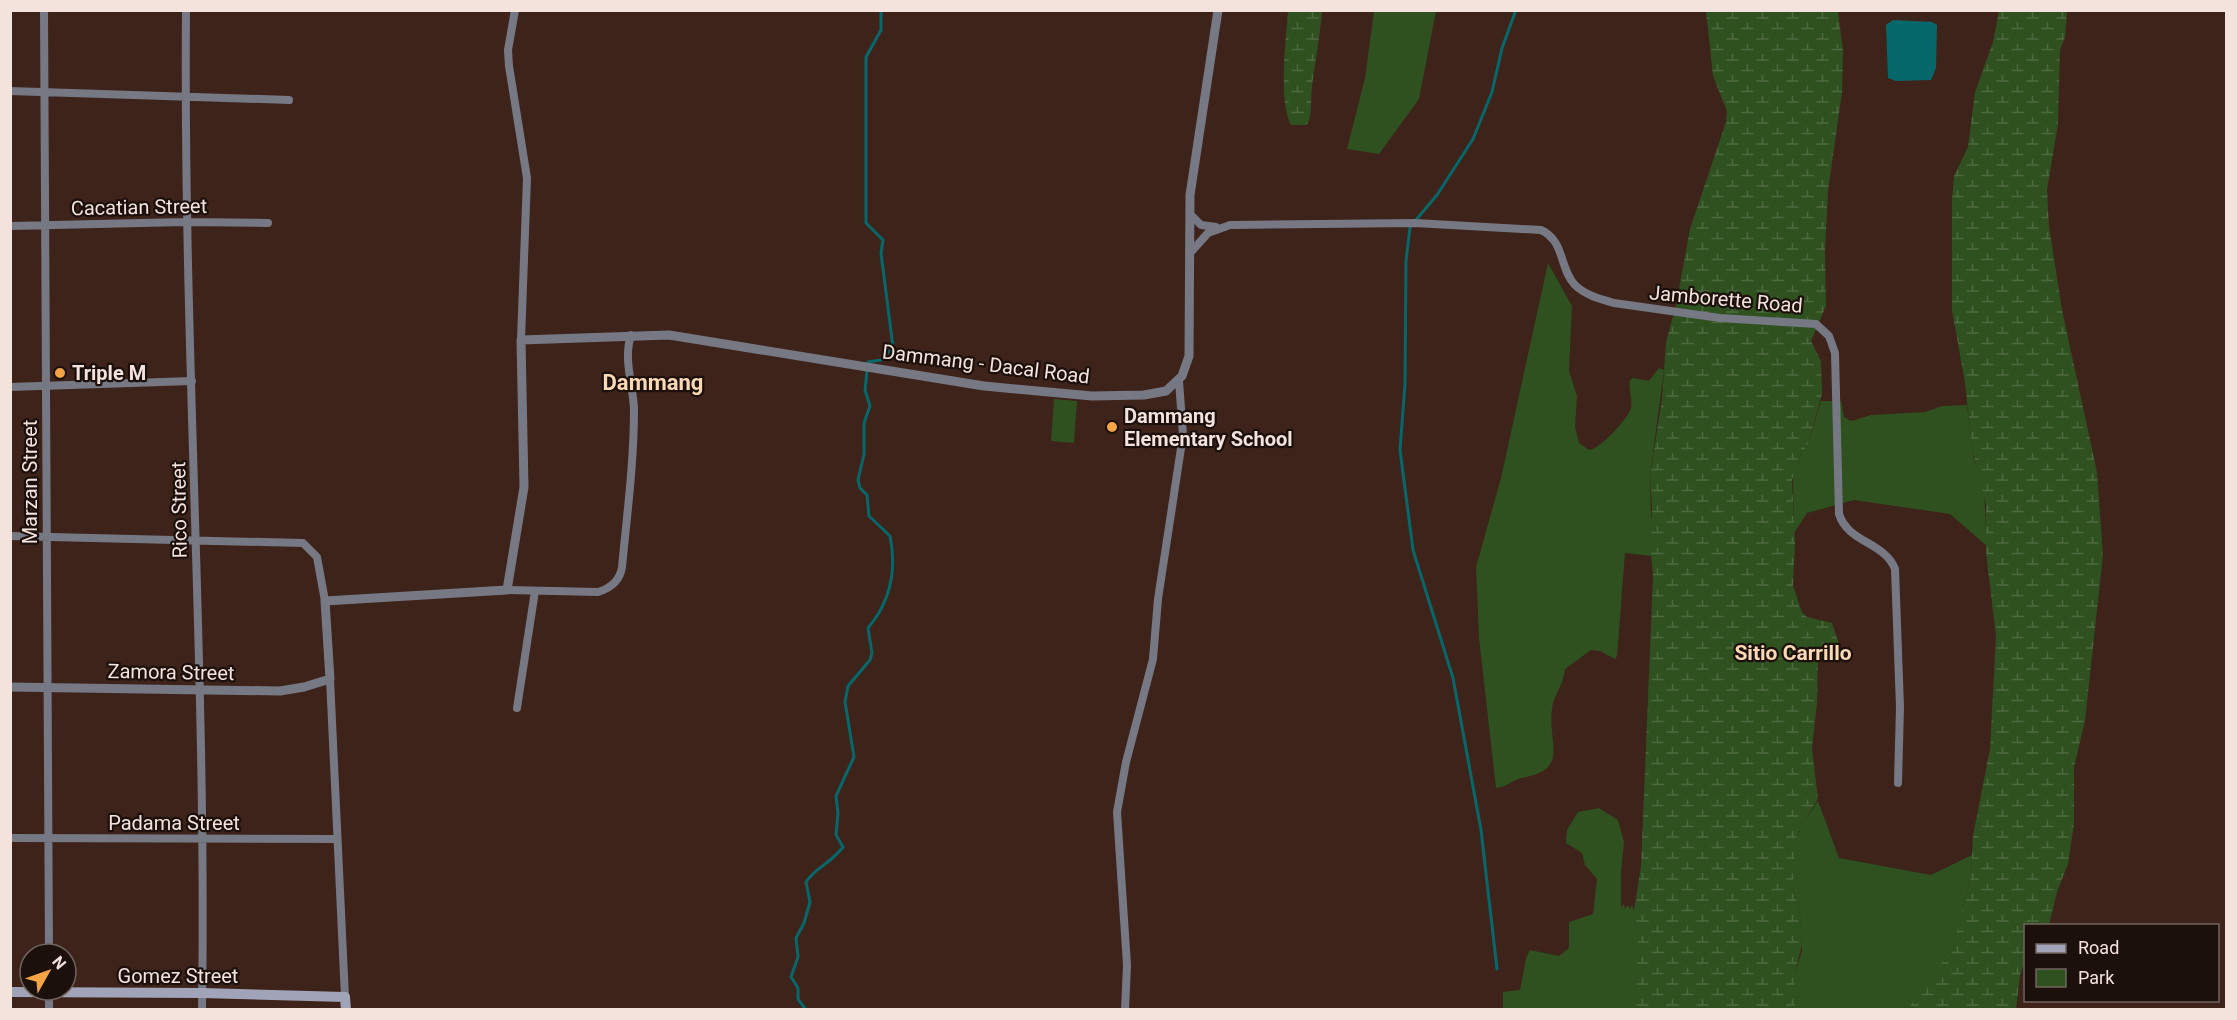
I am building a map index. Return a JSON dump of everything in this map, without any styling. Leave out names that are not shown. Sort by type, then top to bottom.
[{"type":"main road","name":"Gomez Street","points":[[78,992],[345,997]]},
{"type":"main road","points":[[345,997],[346,1010]]},
{"type":"street","name":"Marzan Street","points":[[44,10],[49,942]]},
{"type":"street","name":"Rico Street","points":[[186,10],[185,222],[201,691],[202,1010]]},
{"type":"street","points":[[507,590],[524,487],[521,340],[527,178],[509,66],[508,50],[515,10]]},
{"type":"street","points":[[1125,1010],[1127,965],[1117,812],[1126,762],[1153,659],[1159,589],[1183,435],[1179,381],[1188,356],[1190,213],[1218,10]]},
{"type":"street","points":[[10,91],[185,94],[290,100]]},
{"type":"street","points":[[1190,213],[1201,225],[1218,227]]},
{"type":"street","name":"Cacatian Street","points":[[10,226],[185,222],[267,223]]},
{"type":"street","name":"Jamborette Road","points":[[1218,227],[1415,223],[1541,231],[1555,240],[1563,264],[1574,284],[1597,298],[1614,303],[1720,318],[1816,324],[1829,336],[1835,353],[1839,514],[1845,528],[1885,553],[1895,569],[1900,689],[1898,783]]},
{"type":"street","points":[[1190,253],[1199,240],[1218,227]]},
{"type":"street","points":[[325,601],[507,590],[598,592],[612,586],[621,573],[634,416],[627,355],[631,335]]},
{"type":"street","name":"Dammang - Dacal Road","points":[[521,340],[631,335],[699,338],[872,369],[1006,389],[1092,396],[1152,394],[1166,390],[1179,381]]},
{"type":"street","points":[[10,387],[192,381]]},
{"type":"street","points":[[10,536],[303,543],[317,557],[325,601],[330,679],[345,997]]},
{"type":"street","points":[[518,708],[535,591]]},
{"type":"street","name":"Zamora Street","points":[[10,687],[280,691],[330,679]]},
{"type":"street","name":"Padama Street","points":[[10,838],[337,839]]},
{"type":"green space","points":[[1288,11],[1322,11],[1311,112],[1307,125],[1291,125],[1287,114],[1284,70]]},
{"type":"green space","points":[[1374,11],[1436,11],[1419,99],[1379,154],[1347,149],[1365,78]]},
{"type":"green space","points":[[1706,11],[1838,11],[1843,51],[1842,92],[1828,191],[1825,250],[1826,306],[1811,341],[1821,361],[1822,394],[1808,444],[1798,459],[1792,480],[1795,543],[1793,586],[1802,612],[1807,617],[1832,623],[1839,644],[1836,651],[1822,655],[1818,660],[1817,703],[1812,748],[1818,799],[1795,841],[1793,887],[1800,914],[1802,945],[1795,972],[1795,1009],[1636,1009],[1638,942],[1634,910],[1641,867],[1653,576],[1650,542],[1652,508],[1650,476],[1662,399],[1666,342],[1676,305],[1690,229],[1726,122],[1727,111],[1713,76]]},
{"type":"green space","points":[[1999,11],[2067,11],[2065,37],[2060,50],[2058,124],[2047,190],[2049,226],[2062,310],[2097,472],[2103,555],[2085,721],[2074,767],[2074,824],[2068,864],[2057,892],[2049,924],[2024,924],[2024,964],[2020,975],[2016,1009],[1908,1009],[1944,960],[1950,960],[1971,876],[1973,836],[1990,749],[1996,636],[1986,553],[1986,504],[1972,449],[1965,383],[1952,310],[1952,201],[1954,176],[1968,147],[1975,92],[1993,42]]},
{"type":"green space","points":[[1548,263],[1572,306],[1569,371],[1577,396],[1575,427],[1579,443],[1589,450],[1600,445],[1629,413],[1631,408],[1630,380],[1633,378],[1649,381],[1659,368],[1664,370],[1650,476],[1652,556],[1625,553],[1615,659],[1600,651],[1591,650],[1565,669],[1552,709],[1554,753],[1552,761],[1547,768],[1537,774],[1496,788],[1479,638],[1476,567],[1501,478]]},
{"type":"green space","points":[[1054,399],[1077,401],[1074,443],[1051,441]]},
{"type":"green space","points":[[1821,401],[1841,401],[1844,417],[1851,421],[1871,415],[1925,412],[1942,406],[1967,405],[1973,456],[1984,489],[1987,546],[1950,514],[1854,500],[1807,513],[1794,533],[1793,474],[1798,459],[1808,444]]},
{"type":"green space","points":[[1818,801],[1839,858],[1931,875],[1972,855],[1971,876],[1950,962],[1948,959],[1908,1009],[1795,1009],[1795,972],[1802,951],[1800,914],[1793,887],[1794,844],[1804,821]]},
{"type":"green space","points":[[1599,808],[1618,820],[1624,842],[1621,907],[1624,904],[1625,909],[1628,905],[1630,909],[1632,905],[1636,916],[1639,942],[1636,1009],[1503,1009],[1503,992],[1520,990],[1526,958],[1530,950],[1559,956],[1569,948],[1569,922],[1593,914],[1597,879],[1585,865],[1582,853],[1566,843],[1567,830],[1578,812]]},
{"type":"water","points":[[1893,20],[1932,22],[1937,25],[1936,68],[1931,80],[1896,81],[1888,78],[1886,25]]},
{"type":"waterway","points":[[806,1010],[798,999],[798,988],[791,977],[798,957],[796,938],[804,923],[810,902],[806,882],[843,847],[836,835],[838,813],[836,796],[854,757],[845,702],[848,686],[870,660],[872,653],[868,628],[887,596],[893,561],[890,536],[869,516],[867,495],[860,488],[858,480],[864,454],[864,423],[870,406],[865,390],[868,362],[881,360],[893,347],[881,253],[883,240],[866,223],[866,57],[881,30],[881,10]]},
{"type":"waterway","points":[[1497,969],[1481,830],[1453,678],[1413,550],[1400,450],[1405,384],[1406,261],[1410,227],[1437,195],[1473,139],[1492,92],[1502,48],[1516,10]]},
{"type":"place","name":"Triple M","points":[[60,373]]},
{"type":"place","name":"Dammang Elementary School","points":[[1112,427]]},
{"type":"district","name":"Dammang","points":[[653,382]]},
{"type":"district","name":"Sitio Carrillo","points":[[1793,653]]}]
